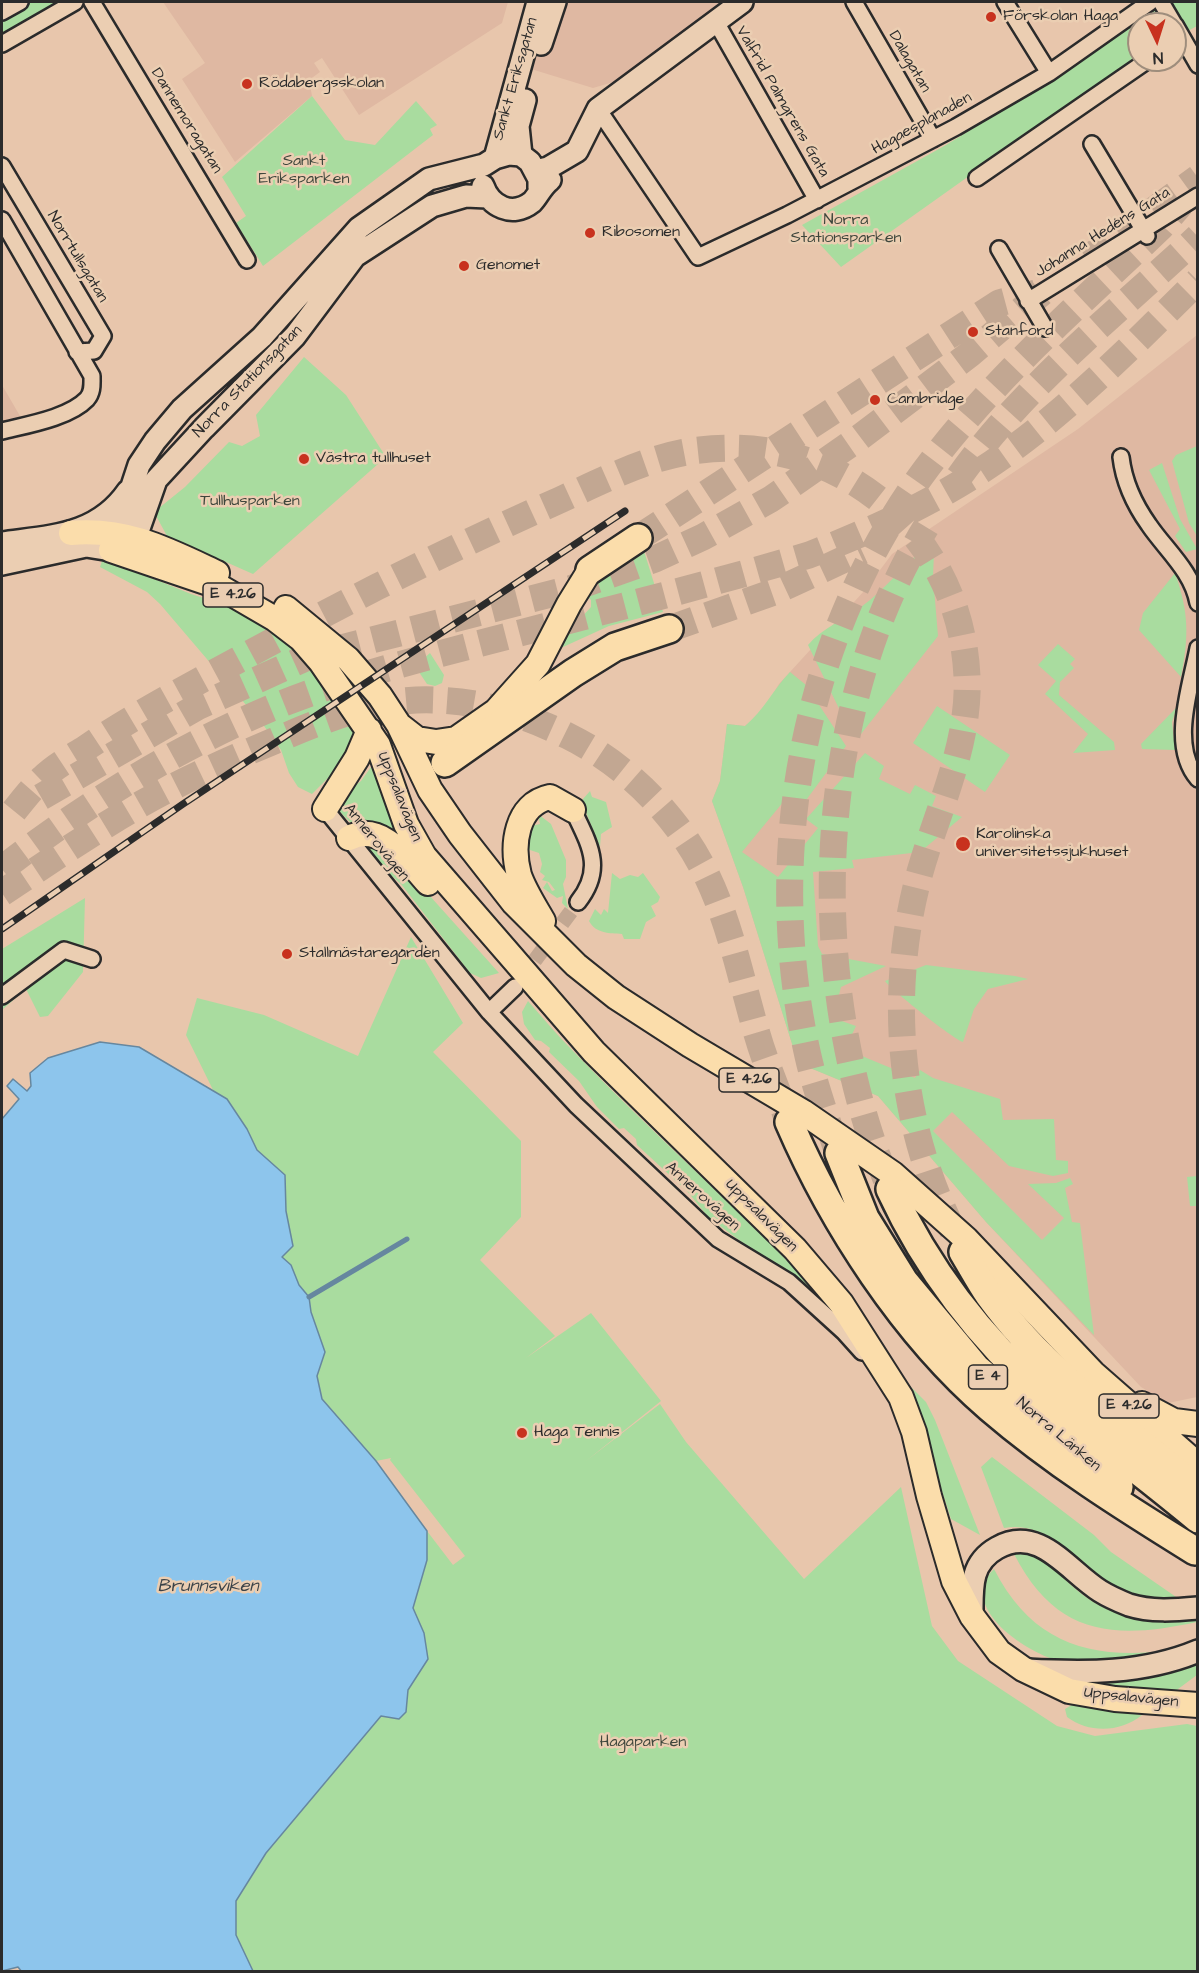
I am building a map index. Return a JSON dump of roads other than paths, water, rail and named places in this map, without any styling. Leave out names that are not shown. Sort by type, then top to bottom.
[{"type":"highway","points":[[590,570],[638,538]]},
{"type":"highway","points":[[445,763],[573,673],[615,647],[669,629]]},
{"type":"highway","points":[[789,1122],[815,1178],[854,1244],[909,1320],[959,1378],[988,1407],[1080,1478],[1196,1552]]},
{"type":"highway","name":"Norra Länken","points":[[839,1153],[865,1218],[904,1281],[978,1369],[1196,1552]]},
{"type":"highway","name":"Norra Länken","points":[[890,1189],[935,1270],[968,1316],[1004,1356],[1049,1399],[1197,1519]]},
{"type":"highway","points":[[963,1252],[989,1295],[1035,1348],[1103,1412],[1197,1489]]},
{"type":"main road","name":"Sankt Eriksgatan","points":[[489,161],[538,2]]},
{"type":"main road","name":"Sankt Eriksgatan","points":[[521,155],[518,126],[555,2]]},
{"type":"main road","name":"Norra Stationsgatan","points":[[147,504],[156,480],[204,428],[296,336],[355,256],[432,206],[466,196],[487,197],[496,206],[517,210],[533,201],[538,179],[548,168],[576,151],[598,109],[742,2]]},
{"type":"main road","name":"Norra Stationsgatan","points":[[133,483],[140,465],[155,441],[182,409],[261,337],[359,228],[429,179],[509,153],[521,155]]},
{"type":"main road","points":[[521,155],[538,179]]},
{"type":"main road","points":[[487,197],[480,179],[489,161]]},
{"type":"main road","points":[[2,543],[71,533],[117,507],[133,483]]},
{"type":"main road","points":[[123,545],[133,483]]},
{"type":"main road","points":[[123,545],[147,504]]},
{"type":"main road","points":[[147,504],[148,522],[168,550]]},
{"type":"main road","points":[[71,533],[123,545],[168,550],[249,587],[286,608],[315,629],[348,659],[380,696],[399,725],[442,809]]},
{"type":"main road","points":[[2,564],[86,546],[123,545]]},
{"type":"main road","name":"Uppsalavägen","points":[[123,545],[220,587],[285,626],[321,662],[373,737],[406,824],[424,856],[594,1052],[795,1249],[841,1303],[901,1397],[914,1432],[929,1496],[954,1581],[972,1616],[999,1652],[1023,1669],[1069,1691],[1115,1699],[1179,1704]]},
{"type":"main road","points":[[399,725],[417,739],[436,742],[456,739],[496,711],[538,664],[569,604],[590,570]]},
{"type":"main road","points":[[325,809],[373,737],[396,760],[429,767],[445,763]]},
{"type":"main road","points":[[442,809],[438,787],[445,763]]},
{"type":"main road","points":[[559,946],[519,875],[516,835],[529,807],[539,799],[550,797],[573,810]]},
{"type":"main road","name":"E 4.26","points":[[442,809],[514,903],[576,965],[616,997],[690,1045],[803,1112],[893,1174],[966,1239],[1093,1373],[1197,1465]]},
{"type":"main road","points":[[349,838],[358,833],[369,833],[391,843],[470,926],[518,962]]},
{"type":"main road","points":[[1065,1342],[1088,1354],[1148,1409],[1174,1421],[1197,1424]]},
{"type":"main road","points":[[972,1616],[972,1582],[980,1563],[989,1552],[1006,1543],[1023,1540],[1037,1544],[1100,1591],[1130,1605],[1161,1610],[1197,1608]]},
{"type":"main road","points":[[1023,1669],[1069,1672],[1136,1670],[1197,1651]]},
{"type":"street","points":[[2,12],[20,2]]},
{"type":"street","points":[[2,44],[75,2]]},
{"type":"street","name":"Dannemoragatan","points":[[92,2],[247,260]]},
{"type":"street","name":"Dalagatan","points":[[854,2],[933,139]]},
{"type":"street","points":[[1005,2],[1049,73]]},
{"type":"street","name":"Hagaesplanaden","points":[[598,109],[698,257],[817,200],[933,139],[1049,73],[1150,2]]},
{"type":"street","name":"Valfrid Palmgrens Gata","points":[[716,22],[817,200]]},
{"type":"street","points":[[1187,48],[1197,65]]},
{"type":"street","points":[[977,178],[1131,72]]},
{"type":"street","points":[[1092,144],[1145,233]]},
{"type":"street","name":"Norrtullsgatan","points":[[2,166],[103,336],[94,351],[77,352]]},
{"type":"street","name":"Johanna Hedéns Gata","points":[[1028,301],[1145,233],[1197,196]]},
{"type":"street","points":[[2,220],[92,376],[93,389],[88,398],[78,405],[29,425],[2,431]]},
{"type":"street","points":[[999,249],[1045,328]]},
{"type":"street","points":[[1121,457],[1128,490],[1148,524],[1189,577],[1197,603]]},
{"type":"street","points":[[1197,648],[1185,727],[1184,751],[1197,779]]},
{"type":"street","name":"Annerovägen","points":[[325,809],[489,1012],[576,1105],[718,1239],[789,1282],[844,1332],[901,1397]]},
{"type":"street","points":[[573,810],[591,849],[593,870],[589,886],[578,902]]},
{"type":"street","points":[[2,996],[64,950],[92,959]]},
{"type":"street","points":[[489,1012],[515,987]]},
{"type":"water","name":"Brunnsviken","points":[[100,1042],[139,1047],[227,1099],[247,1129],[257,1150],[285,1175],[286,1211],[293,1246],[282,1257],[291,1265],[299,1285],[309,1297],[311,1312],[325,1352],[317,1376],[322,1399],[376,1461],[427,1531],[427,1560],[413,1608],[424,1633],[428,1659],[408,1690],[406,1712],[399,1719],[381,1716],[266,1853],[236,1901],[236,1935],[253,1971],[22,1972],[18,1967],[2,1971],[2,1119],[19,1099],[7,1086],[13,1079],[27,1091],[31,1086],[30,1073],[48,1058]]},
{"type":"waterway","points":[[309,1297],[407,1239]]},
{"type":"tunnel","points":[[1087,259],[1198,178]]},
{"type":"tunnel","points":[[836,1147],[808,1056],[795,980],[790,903],[793,826],[804,749],[822,675],[849,602],[884,534],[926,469],[1008,373],[1161,227],[1181,204]]},
{"type":"tunnel","points":[[959,477],[1012,412],[1042,381],[1103,322],[1198,237]]},
{"type":"tunnel","points":[[2,869],[33,845],[130,780],[198,742],[269,709],[393,666],[809,555],[915,508],[991,464],[1063,409],[1198,281]]},
{"type":"tunnel","points":[[41,797],[197,707],[310,656],[570,589],[655,559],[703,537],[771,499],[859,438],[970,354],[1051,285]]},
{"type":"tunnel","points":[[638,538],[999,303],[1036,293]]},
{"type":"tunnel","points":[[14,811],[39,782],[58,766],[180,691],[317,618],[478,537],[628,469],[664,457],[700,450],[752,449],[800,458],[845,477],[884,504],[917,538],[943,579],[960,626],[967,677],[967,702],[958,752],[920,872],[910,917],[901,1009],[910,1100],[920,1145],[934,1189],[953,1231]]},
{"type":"tunnel","points":[[886,1179],[860,1101],[842,1019],[833,934],[833,848],[842,763],[860,679],[888,600],[926,527]]},
{"type":"tunnel","points":[[669,629],[774,592],[862,551]]},
{"type":"tunnel","points":[[2,893],[89,835],[156,796],[234,758],[332,718],[372,706],[413,700],[452,701],[503,710],[552,728],[610,761],[647,792],[692,849],[704,870],[721,910],[760,1044],[786,1115]]},
{"type":"tunnel","points":[[521,979],[578,902]]},
{"type":"railway","points":[[2,929],[183,804],[625,511]]},
{"type":"place","name":"Förskolan Haga","points":[[991,17]]},
{"type":"place","name":"Rödabergsskolan","points":[[247,84]]},
{"type":"place","name":"Ribosomen","points":[[590,233]]},
{"type":"place","name":"Genomet","points":[[464,266]]},
{"type":"place","name":"Stanford","points":[[973,332]]},
{"type":"place","name":"Cambridge","points":[[875,400]]},
{"type":"place","name":"Västra tullhuset","points":[[304,459]]},
{"type":"place","name":"Karolinska universitetssjukhuset","points":[[963,844]]},
{"type":"place","name":"Stallmästaregården","points":[[287,954]]},
{"type":"place","name":"Haga Tennis","points":[[522,1433]]},
{"type":"park label","name":"Sankt Eriksparken","points":[[304,171]]},
{"type":"park label","name":"Norra Stationsparken","points":[[846,230]]},
{"type":"park label","name":"Tullhusparken","points":[[250,502]]},
{"type":"park label","name":"Hagaparken","points":[[643,1743]]}]
